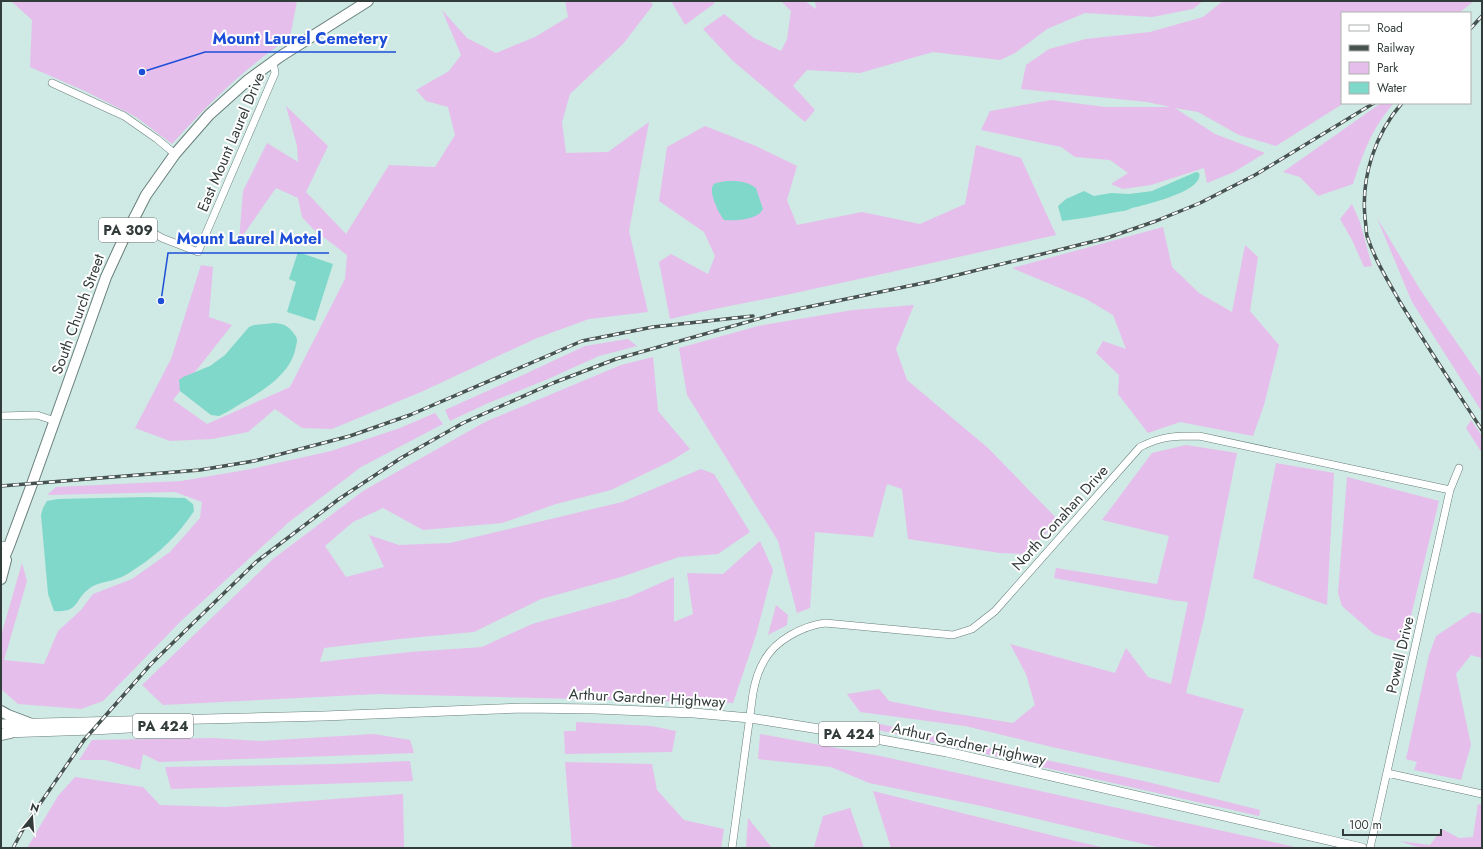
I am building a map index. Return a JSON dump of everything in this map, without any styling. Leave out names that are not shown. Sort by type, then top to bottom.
[{"type":"highway","name":"South Church Street","points":[[1,565],[5,545],[55,421],[106,277],[146,195],[175,154],[209,115],[248,80],[273,62],[368,1]]},
{"type":"highway","name":"South Church Street","points":[[1,579],[5,545]]},
{"type":"highway","points":[[1,711],[29,723]]},
{"type":"main road","name":"Arthur Gardner Highway","points":[[1,724],[324,716],[523,708],[694,713],[750,718],[844,733],[946,752],[1362,848]]},
{"type":"main road","name":"Arthur Gardner Highway","points":[[4,734],[324,716]]},
{"type":"street","name":"East Mount Laurel Drive","points":[[132,221],[162,238],[198,252],[275,73],[273,62]]},
{"type":"street","points":[[52,83],[124,116],[157,139],[175,154]]},
{"type":"street","points":[[1,416],[37,415],[55,421]]},
{"type":"street","name":"North Conahan Drive","points":[[732,848],[756,678],[764,660],[776,646],[795,633],[815,624],[826,623],[953,635],[972,629],[995,611],[1140,447],[1156,440],[1177,436],[1199,436],[1450,490]]},
{"type":"street","name":"Powell Drive","points":[[1370,848],[1450,490],[1459,468]]},
{"type":"street","points":[[1387,773],[1482,794]]},
{"type":"green space","points":[[11,1],[297,1],[290,37],[242,74],[200,114],[172,144],[136,117],[87,92],[30,67],[32,20]]},
{"type":"green space","points":[[565,1],[650,1],[653,5],[623,44],[570,94],[562,122],[566,153],[608,152],[649,122],[629,231],[648,312],[589,319],[537,338],[421,392],[332,429],[302,428],[275,409],[248,432],[212,439],[170,441],[135,428],[171,359],[201,265],[213,267],[209,317],[232,325],[173,400],[207,424],[290,387],[345,279],[347,255],[313,229],[302,217],[298,198],[276,188],[239,241],[243,191],[267,143],[298,162],[297,146],[286,106],[328,146],[306,192],[346,234],[389,165],[435,167],[455,135],[448,107],[426,101],[416,90],[449,71],[461,55],[442,10],[467,38],[496,53],[535,37],[568,17]]},
{"type":"green space","points":[[671,1],[713,1],[715,3],[685,25]]},
{"type":"green space","points":[[781,1],[805,1],[816,9],[815,1],[1203,1],[1193,9],[1152,17],[1085,13],[1047,29],[1015,53],[1000,60],[933,52],[860,73],[807,70],[793,86],[815,110],[805,122],[732,60],[703,29],[724,14],[754,38],[781,51],[787,39],[791,11]]},
{"type":"green space","points":[[1223,1],[1474,1],[1460,12],[1341,12],[1341,104],[1342,104],[1276,146],[1239,135],[1198,112],[1175,108],[1215,134],[1265,153],[1234,172],[1207,183],[1204,168],[1151,185],[1123,189],[1111,184],[1128,173],[1110,160],[1075,157],[1061,147],[981,130],[990,111],[1051,100],[1105,107],[1171,107],[1147,102],[1021,89],[1026,65],[1049,49],[1086,39],[1150,32],[1203,17]]},
{"type":"green space","points":[[1380,104],[1393,104],[1374,131],[1353,184],[1318,196],[1300,177],[1283,172]]},
{"type":"green space","points":[[705,126],[756,146],[797,166],[787,200],[797,225],[862,212],[920,224],[965,204],[976,145],[1021,158],[1056,235],[787,295],[670,319],[659,262],[671,254],[708,274],[715,256],[704,232],[659,201],[667,147]]},
{"type":"green space","points":[[1352,204],[1360,222],[1372,266],[1364,267],[1352,240],[1340,219]]},
{"type":"green space","points":[[1377,218],[1421,291],[1482,379],[1482,412],[1412,302]]},
{"type":"green space","points":[[1163,227],[1172,267],[1199,293],[1232,312],[1245,245],[1258,257],[1250,311],[1279,345],[1264,405],[1253,436],[1180,422],[1148,433],[1118,394],[1119,375],[1096,353],[1103,341],[1126,349],[1113,315],[1086,299],[1012,268]]},
{"type":"green space","points":[[914,305],[896,349],[907,380],[988,448],[1059,521],[1024,554],[1000,553],[908,539],[902,489],[887,484],[873,537],[815,532],[810,608],[797,613],[778,541],[687,395],[679,348],[758,326],[853,310]]},
{"type":"green space","points":[[628,339],[637,346],[599,356],[450,421],[445,410],[585,346]]},
{"type":"green space","points":[[653,357],[658,411],[690,449],[671,461],[611,490],[556,504],[502,523],[423,530],[383,508],[353,522],[325,546],[346,577],[384,567],[369,535],[399,545],[450,543],[622,502],[701,469],[714,474],[750,532],[718,554],[679,557],[621,577],[541,599],[474,632],[324,648],[320,662],[410,652],[482,647],[532,624],[629,597],[674,577],[674,622],[693,614],[687,573],[723,574],[760,541],[773,570],[756,635],[733,703],[377,694],[163,705],[142,685],[273,559],[363,491],[485,422],[621,365]]},
{"type":"green space","points":[[435,413],[443,424],[361,467],[289,522],[181,621],[103,701],[81,709],[18,704],[1,689],[1,636],[22,563],[27,581],[4,660],[44,664],[58,631],[81,610],[93,594],[132,579],[170,552],[200,518],[202,502],[175,492],[47,495],[56,487],[181,481],[251,469],[331,451],[400,428]]},
{"type":"green space","points":[[1471,420],[1482,436],[1482,453],[1466,428]]},
{"type":"green space","points":[[1186,445],[1237,453],[1204,619],[1186,693],[1244,709],[1219,783],[1052,747],[965,726],[860,712],[847,694],[879,689],[889,701],[1013,723],[1035,705],[1026,674],[1010,644],[1115,673],[1126,648],[1148,677],[1171,684],[1188,602],[1054,578],[1056,568],[1157,584],[1169,536],[1102,520],[1152,453]]},
{"type":"green space","points":[[1276,463],[1334,473],[1327,605],[1253,578]]},
{"type":"green space","points":[[1347,477],[1439,501],[1404,644],[1374,634],[1342,606],[1338,593]]},
{"type":"green space","points":[[776,605],[788,615],[787,625],[768,635]]},
{"type":"green space","points":[[1472,612],[1482,614],[1482,658],[1471,655],[1456,674],[1471,745],[1461,780],[1414,770],[1417,762],[1406,759],[1429,655],[1436,636]]},
{"type":"green space","points":[[866,721],[1148,782],[1260,810],[1259,816],[869,728]]},
{"type":"green space","points":[[576,722],[651,726],[676,731],[672,752],[565,754],[564,731],[576,731]]},
{"type":"green space","points":[[374,734],[410,740],[414,753],[159,762],[143,754],[140,770],[105,760],[79,760],[92,740],[213,738],[261,741]]},
{"type":"green space","points":[[760,734],[880,756],[1300,848],[1161,848],[977,805],[869,783],[831,767],[758,759]]},
{"type":"green space","points":[[410,761],[413,781],[171,789],[165,767],[336,764]]},
{"type":"green space","points":[[565,762],[652,764],[657,790],[684,820],[724,829],[721,848],[572,848]]},
{"type":"green space","points":[[75,777],[143,787],[160,805],[225,807],[403,794],[404,848],[27,848],[58,796]]},
{"type":"green space","points":[[873,791],[1075,841],[1106,848],[891,848]]},
{"type":"green space","points":[[1478,804],[1482,805],[1482,848],[1421,848],[1399,841],[1430,845],[1442,829],[1459,838],[1473,837]]},
{"type":"green space","points":[[850,808],[864,848],[811,848],[814,847],[823,816]]},
{"type":"green space","points":[[748,818],[772,848],[746,848]]},
{"type":"water","points":[[1196,172],[1199,173],[1198,180],[1193,186],[1173,196],[1125,211],[1062,221],[1058,206],[1066,199],[1084,191],[1094,196],[1111,193],[1129,194],[1152,191]]},
{"type":"water","points":[[739,181],[756,188],[763,209],[760,213],[746,219],[724,220],[714,202],[712,187],[715,183]]},
{"type":"water","points":[[298,252],[333,264],[315,321],[287,312],[296,282],[289,279]]},
{"type":"water","points":[[275,323],[284,325],[293,332],[296,336],[297,342],[293,358],[287,368],[279,377],[258,393],[219,416],[211,415],[180,391],[179,380],[210,366],[225,355],[249,327],[254,325]]},
{"type":"water","points":[[146,497],[185,498],[193,504],[194,511],[182,528],[153,557],[121,577],[93,586],[85,592],[73,608],[62,611],[54,611],[48,594],[41,515],[47,501],[58,499]]},
{"type":"railway","points":[[1471,28],[1482,16]]},
{"type":"railway","points":[[13,848],[26,824],[84,740],[151,664],[256,562],[339,499],[401,458],[463,423],[553,383],[616,359],[779,313],[933,281],[1107,238],[1156,221],[1200,203],[1255,175],[1372,104]]},
{"type":"railway","points":[[1401,104],[1392,115],[1377,142],[1368,172],[1364,203],[1367,236],[1378,262],[1400,302],[1482,430]]},
{"type":"railway","points":[[1,486],[200,470],[254,461],[350,436],[410,415],[582,341],[653,327],[753,316]]},
{"type":"place","name":"Mount Laurel Cemetery","points":[[142,72]]},
{"type":"place","name":"Mount Laurel Motel","points":[[161,301]]}]
